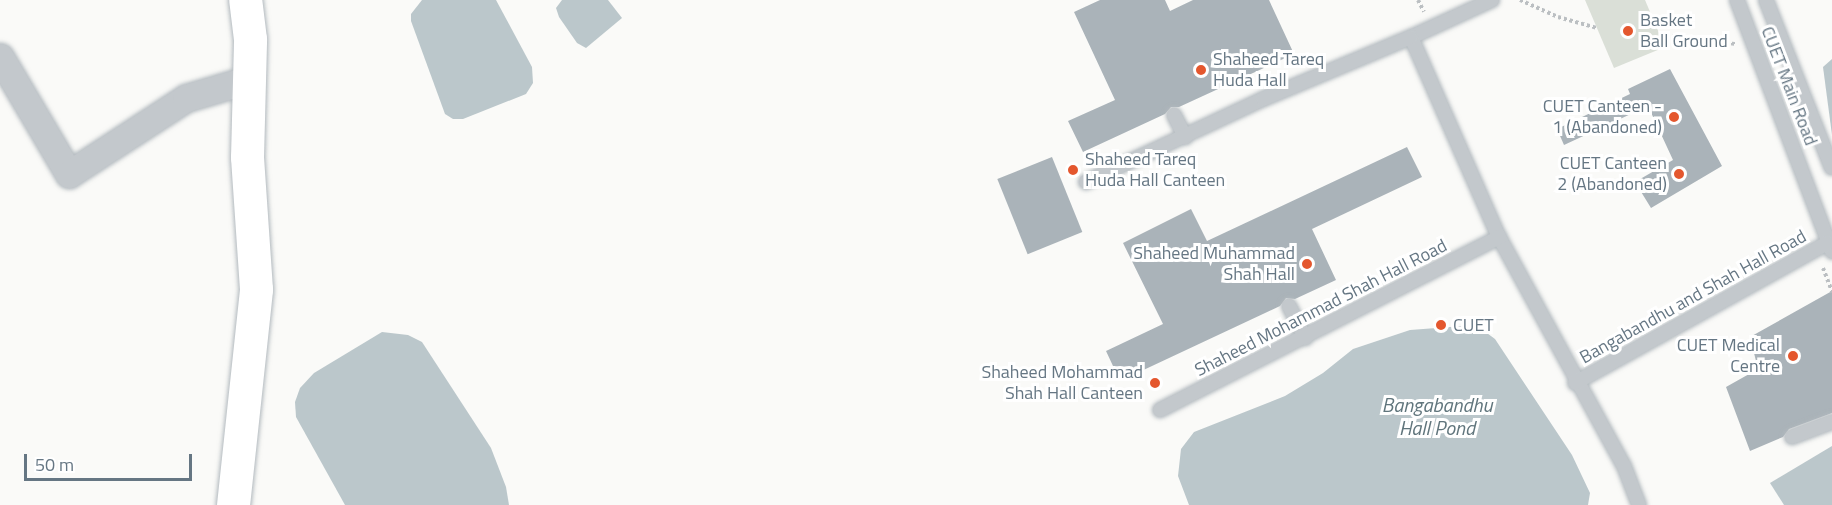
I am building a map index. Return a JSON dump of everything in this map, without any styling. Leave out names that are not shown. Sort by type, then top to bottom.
[{"type":"main road","points":[[233,505],[256,289],[247,157],[250,79],[245,0]]},
{"type":"street","points":[[0,57],[69,174],[186,98],[250,79]]},
{"type":"lane","points":[[1086,182],[1492,0]]},
{"type":"lane","name":"CUET Main Road","points":[[1737,0],[1826,248]]},
{"type":"lane","name":"CUET Main Road","points":[[1766,0],[1832,168]]},
{"type":"lane","points":[[1411,37],[1499,237],[1575,383],[1624,466],[1639,505]]},
{"type":"lane","points":[[1174,115],[1185,137]]},
{"type":"lane","name":"Shaheed Mohammad Shah Hall Road","points":[[1160,410],[1499,237]]},
{"type":"lane","name":"Bangabandhu and Shah Hall Road","points":[[1575,383],[1826,248]]},
{"type":"lane","points":[[1289,306],[1305,338]]},
{"type":"lane","points":[[1792,437],[1832,422]]},
{"type":"path","points":[[1520,0],[1558,17],[1597,28]]},
{"type":"path","points":[[1660,35],[1755,46]]},
{"type":"path","points":[[1826,248],[1832,292]]},
{"type":"shaded area","name":"Basket Ball Ground","points":[[1585,0],[1645,0],[1665,47],[1614,68]]},
{"type":"water","points":[[422,0],[496,0],[532,67],[533,83],[526,94],[463,119],[453,119],[445,114],[411,21],[411,14]]},
{"type":"water","points":[[562,0],[608,0],[622,18],[586,48],[577,43],[559,17],[556,8]]},
{"type":"water","points":[[1832,59],[1832,135],[1823,67]]},
{"type":"water","name":"Bangabandhu Hall Pond","points":[[1476,325],[1495,339],[1572,455],[1590,493],[1588,505],[1189,505],[1178,476],[1181,449],[1194,432],[1285,396],[1323,373],[1353,349],[1410,330]]},
{"type":"water","points":[[382,332],[408,335],[422,342],[491,448],[506,487],[509,505],[345,505],[296,417],[295,402],[300,388],[314,373]]},
{"type":"water","points":[[1832,446],[1832,505],[1784,505],[1770,483]]},
{"type":"building","name":"Shaheed Tareq Huda Hall","points":[[1100,0],[1165,0],[1170,11],[1193,0],[1269,0],[1294,54],[1179,107],[1171,107],[1165,114],[1083,152],[1068,121],[1115,100],[1074,12]]},
{"type":"building","name":"CUET Canteen - 1 (Abandoned)","points":[[1670,69],[1722,166],[1651,208],[1635,182],[1673,160],[1648,106],[1564,145],[1557,129],[1630,94],[1628,89]]},
{"type":"building","name":"Shaheed Muhammad Shah Hall","points":[[1407,147],[1422,177],[1312,229],[1336,280],[1295,299],[1286,298],[1280,306],[1120,381],[1106,351],[1163,324],[1123,243],[1191,209],[1207,241]]},
{"type":"building","points":[[1052,157],[1082,232],[1028,254],[997,179]]},
{"type":"building","name":"CUET Medical Centre","points":[[1832,291],[1832,413],[1789,429],[1783,437],[1750,451],[1726,387],[1758,369],[1750,337]]},
{"type":"place","name":"Basket Ball Ground","points":[[1628,31]]},
{"type":"place","name":"Shaheed Tareq Huda Hall","points":[[1201,70]]},
{"type":"place","name":"CUET Canteen - 1 (Abandoned)","points":[[1674,117]]},
{"type":"place","name":"Shaheed Tareq Huda Hall Canteen","points":[[1073,170]]},
{"type":"place","name":"CUET Canteen 2 (Abandoned)","points":[[1679,174]]},
{"type":"place","name":"Shaheed Muhammad Shah Hall","points":[[1307,264]]},
{"type":"place","name":"CUET","points":[[1441,325]]},
{"type":"place","name":"CUET Medical Centre","points":[[1793,356]]},
{"type":"place","name":"Shaheed Mohammad Shah Hall Canteen","points":[[1155,383]]}]
